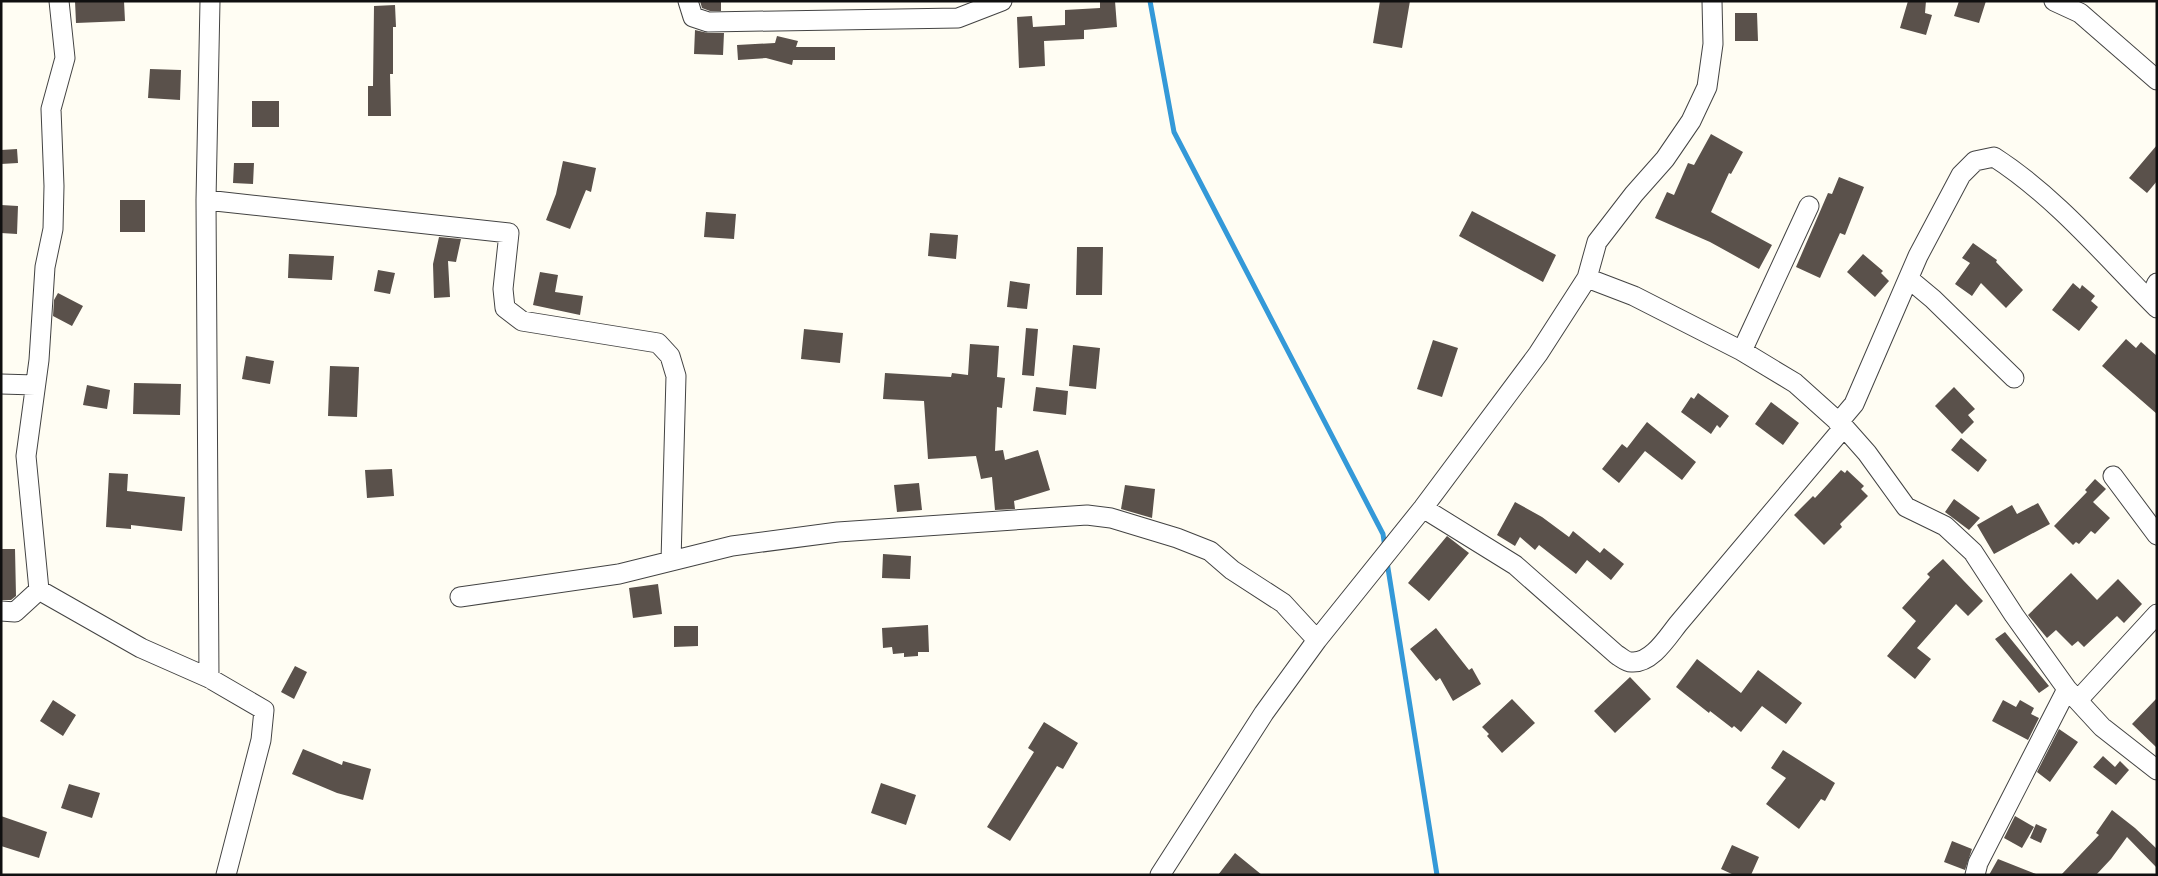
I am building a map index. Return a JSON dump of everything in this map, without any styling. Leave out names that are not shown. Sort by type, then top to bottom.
[{"type":"street","points":[[39,590],[26,456],[35,385],[45,267],[53,229],[54,186],[51,109],[65,58],[59,1]]},
{"type":"street","points":[[209,678],[206,200],[210,1]]},
{"type":"street","points":[[688,1],[693,17],[708,22],[958,18],[1002,1]]},
{"type":"street","points":[[2054,1],[2080,13],[2157,80]]},
{"type":"street","points":[[1160,875],[1264,713],[1316,640],[1423,508],[1538,354],[1587,278],[1597,242],[1634,194],[1665,159],[1691,122],[1707,87],[1712,44],[1709,3]]},
{"type":"street","points":[[1423,508],[1515,565],[1617,654],[1629,662],[1643,661],[1662,643],[1841,425],[1854,404],[1918,256],[1961,175],[1975,161],[1994,157],[2017,172],[2052,203],[2153,304]]},
{"type":"street","points":[[206,200],[509,233],[503,289],[505,308],[522,321],[658,342],[670,356],[676,376],[671,561]]},
{"type":"street","points":[[1742,351],[1809,206]]},
{"type":"street","points":[[1587,278],[1634,296],[1742,351],[1796,383],[1841,425],[1880,469],[1906,507],[1945,526],[1973,552],[2014,615],[2072,695],[2102,727],[2157,770]]},
{"type":"street","points":[[1909,279],[1933,298],[2014,378]]},
{"type":"street","points":[[2153,304],[2157,283]]},
{"type":"street","points":[[1,384],[35,385]]},
{"type":"street","points":[[2113,476],[2157,534]]},
{"type":"street","points":[[460,597],[619,574],[732,546],[838,532],[1087,515],[1112,518],[1177,538],[1210,551],[1232,570],[1282,603],[1316,640]]},
{"type":"street","points":[[39,590],[141,648],[209,678],[264,710],[260,740],[226,875]]},
{"type":"street","points":[[1,611],[15,612],[39,590]]},
{"type":"street","points":[[1975,875],[1978,863],[2072,695],[2157,614]]},
{"type":"building","points":[[75,1],[124,1],[125,21],[76,23]]},
{"type":"building","points":[[700,1],[721,1],[721,11],[710,11],[702,8]]},
{"type":"building","points":[[1100,1],[1115,1],[1117,27],[1084,30],[1084,39],[1044,41],[1045,66],[1019,68],[1017,17],[1032,16],[1033,27],[1065,25],[1065,10],[1100,8]]},
{"type":"building","points":[[1380,1],[1410,1],[1402,48],[1373,43]]},
{"type":"building","points":[[1908,1],[1926,1],[1925,13],[1932,15],[1926,35],[1900,28]]},
{"type":"building","points":[[1959,1],[1986,1],[1979,23],[1954,16]]},
{"type":"building","points":[[395,5],[396,27],[393,27],[393,74],[390,74],[391,116],[368,116],[368,86],[373,86],[374,6]]},
{"type":"building","points":[[1735,13],[1757,13],[1758,41],[1735,41]]},
{"type":"building","points":[[695,30],[708,33],[724,33],[723,55],[694,54]]},
{"type":"building","points":[[777,36],[798,41],[796,47],[835,47],[835,60],[793,60],[792,65],[766,58],[738,60],[737,45],[775,43]]},
{"type":"building","points":[[150,69],[181,70],[180,100],[148,98]]},
{"type":"building","points":[[252,101],[279,101],[279,127],[252,127]]},
{"type":"building","points":[[1711,134],[1743,152],[1731,174],[1729,173],[1711,212],[1772,245],[1759,269],[1710,242],[1655,218],[1667,192],[1674,195],[1688,163],[1694,165]]},
{"type":"building","points":[[2157,145],[2157,181],[2147,193],[2129,178]]},
{"type":"building","points":[[17,149],[18,163],[1,164],[1,150]]},
{"type":"building","points":[[563,161],[596,168],[591,192],[586,190],[570,229],[546,220],[556,194]]},
{"type":"building","points":[[234,163],[254,163],[253,184],[233,183]]},
{"type":"building","points":[[1839,177],[1864,187],[1845,235],[1840,233],[1820,278],[1796,267],[1828,193],[1832,194]]},
{"type":"building","points":[[120,200],[145,200],[145,232],[120,232]]},
{"type":"building","points":[[1,205],[18,206],[17,234],[1,233]]},
{"type":"building","points":[[1472,211],[1556,255],[1543,282],[1459,236]]},
{"type":"building","points":[[706,212],[736,214],[734,239],[704,237]]},
{"type":"building","points":[[930,233],[958,235],[956,259],[928,256]]},
{"type":"building","points":[[439,237],[461,239],[456,262],[448,261],[450,297],[434,298],[433,264]]},
{"type":"building","points":[[1973,243],[1997,260],[1996,262],[2023,290],[2006,308],[1981,283],[1972,296],[1955,284],[1970,263],[1962,258]]},
{"type":"building","points":[[1077,247],[1103,247],[1102,295],[1076,295]]},
{"type":"building","points":[[289,254],[334,256],[332,280],[288,278]]},
{"type":"building","points":[[1863,254],[1883,271],[1881,273],[1889,281],[1875,297],[1847,272]]},
{"type":"building","points":[[378,270],[395,273],[390,294],[374,291]]},
{"type":"building","points":[[540,272],[558,275],[555,292],[583,296],[580,315],[533,305]]},
{"type":"building","points":[[1010,281],[1030,284],[1027,309],[1007,307]]},
{"type":"building","points":[[2073,283],[2080,289],[2082,285],[2095,296],[2091,301],[2098,307],[2079,331],[2052,310]]},
{"type":"building","points":[[58,293],[83,306],[72,326],[53,316],[54,300]]},
{"type":"building","points":[[1026,328],[1038,329],[1034,376],[1022,375]]},
{"type":"building","points":[[804,329],[843,333],[840,363],[801,359]]},
{"type":"building","points":[[2126,339],[2136,348],[2141,342],[2157,356],[2157,414],[2102,366]]},
{"type":"building","points":[[1433,340],[1458,348],[1442,397],[1417,389]]},
{"type":"building","points":[[970,344],[999,346],[997,377],[1005,378],[1002,408],[997,407],[995,451],[1003,450],[1005,460],[1038,450],[1050,490],[1014,501],[1015,509],[995,510],[992,477],[981,479],[976,456],[928,459],[924,401],[883,399],[885,373],[951,377],[952,373],[968,375]]},
{"type":"building","points":[[1073,345],[1100,348],[1096,389],[1069,386]]},
{"type":"building","points":[[246,356],[274,361],[270,384],[242,379]]},
{"type":"building","points":[[330,366],[359,367],[357,417],[328,416]]},
{"type":"building","points":[[134,383],[181,384],[180,415],[133,414]]},
{"type":"building","points":[[87,385],[110,390],[107,409],[83,405]]},
{"type":"building","points":[[1036,387],[1068,391],[1066,415],[1033,411]]},
{"type":"building","points":[[1954,387],[1975,409],[1968,415],[1974,422],[1962,434],[1935,406]]},
{"type":"building","points":[[1698,393],[1729,416],[1720,428],[1717,425],[1711,434],[1681,412],[1691,397],[1694,399]]},
{"type":"building","points":[[1771,402],[1799,423],[1783,445],[1755,424]]},
{"type":"building","points":[[1647,422],[1696,462],[1682,480],[1645,451],[1619,483],[1602,469],[1622,444],[1627,448]]},
{"type":"building","points":[[1961,438],[1987,460],[1978,472],[1951,450]]},
{"type":"building","points":[[392,469],[394,496],[367,498],[365,470]]},
{"type":"building","points":[[1841,470],[1845,473],[1847,470],[1864,486],[1861,489],[1868,496],[1840,524],[1842,527],[1824,545],[1794,515],[1813,496],[1815,498]]},
{"type":"building","points":[[109,473],[128,474],[127,491],[185,497],[182,531],[131,525],[131,529],[106,527]]},
{"type":"building","points":[[2095,479],[2106,489],[2093,502],[2110,518],[2095,534],[2091,531],[2079,544],[2076,542],[2073,545],[2054,526],[2087,492],[2085,490]]},
{"type":"building","points":[[919,483],[922,510],[897,512],[894,485]]},
{"type":"building","points":[[1125,485],[1155,489],[1152,518],[1121,509]]},
{"type":"building","points":[[1954,499],[1980,518],[1969,530],[1945,512]]},
{"type":"building","points":[[1515,502],[1542,517],[1569,537],[1573,531],[1600,553],[1604,548],[1624,564],[1611,580],[1587,560],[1576,574],[1539,545],[1535,550],[1520,537],[1515,546],[1497,535]]},
{"type":"building","points":[[2038,503],[2050,524],[1994,554],[1977,525],[2012,505],[2017,514]]},
{"type":"building","points":[[1447,536],[1469,553],[1429,601],[1408,583]]},
{"type":"building","points":[[1,549],[15,549],[16,596],[11,600],[1,600]]},
{"type":"building","points":[[883,554],[911,556],[910,579],[882,578]]},
{"type":"building","points":[[1943,559],[1983,601],[1968,616],[1956,604],[1917,648],[1931,659],[1915,679],[1887,656],[1916,621],[1902,608],[1930,577],[1927,574]]},
{"type":"building","points":[[2071,573],[2097,600],[2118,579],[2142,604],[2124,623],[2117,616],[2084,647],[2078,641],[2072,646],[2056,630],[2047,638],[2028,615]]},
{"type":"building","points":[[658,584],[662,614],[633,618],[629,588]]},
{"type":"building","points":[[928,625],[929,652],[918,652],[918,656],[904,657],[904,653],[893,654],[892,647],[883,648],[882,628]]},
{"type":"building","points":[[674,626],[698,626],[698,646],[674,647]]},
{"type":"building","points":[[1436,628],[1469,670],[1472,668],[1481,684],[1453,701],[1440,678],[1436,681],[1410,649]]},
{"type":"building","points":[[2005,632],[2049,686],[2039,693],[1995,639]]},
{"type":"building","points":[[1697,659],[1741,693],[1758,670],[1802,703],[1786,724],[1762,706],[1741,732],[1734,726],[1732,728],[1710,711],[1709,713],[1676,687]]},
{"type":"building","points":[[295,666],[307,672],[294,699],[281,692]]},
{"type":"building","points":[[1630,677],[1651,699],[1615,733],[1594,711]]},
{"type":"building","points":[[2157,698],[2157,748],[2132,724]]},
{"type":"building","points":[[1512,699],[1535,723],[1502,753],[1487,736],[1489,734],[1482,727]]},
{"type":"building","points":[[53,700],[76,715],[63,736],[40,721]]},
{"type":"building","points":[[2003,700],[2016,707],[2020,700],[2034,708],[2031,714],[2039,718],[2028,740],[1992,721]]},
{"type":"building","points":[[1044,722],[1078,743],[1063,769],[1057,766],[1010,841],[987,827],[1034,752],[1028,748]]},
{"type":"building","points":[[2059,729],[2078,742],[2050,782],[2037,772]]},
{"type":"building","points":[[303,749],[342,765],[343,761],[371,769],[363,800],[337,793],[292,774]]},
{"type":"building","points":[[1783,750],[1835,783],[1825,801],[1821,799],[1799,829],[1766,804],[1786,778],[1771,768]]},
{"type":"building","points":[[2103,756],[2115,767],[2120,761],[2129,770],[2116,785],[2093,767]]},
{"type":"building","points":[[881,783],[916,795],[906,825],[871,813]]},
{"type":"building","points":[[69,784],[100,793],[92,818],[61,808]]},
{"type":"building","points":[[2112,810],[2157,849],[2157,868],[2127,837],[2111,859],[2096,875],[2061,875],[2099,835],[2096,833]]},
{"type":"building","points":[[1,816],[47,832],[39,858],[1,846]]},
{"type":"building","points":[[2015,816],[2034,827],[2022,848],[2004,838]]},
{"type":"building","points":[[2036,824],[2047,829],[2041,843],[2030,838]]},
{"type":"building","points":[[1952,841],[1972,849],[1965,870],[1944,862]]},
{"type":"building","points":[[1732,845],[1759,857],[1751,875],[1734,875],[1721,869]]},
{"type":"building","points":[[1235,853],[1262,875],[1218,875]]},
{"type":"building","points":[[1998,859],[2036,874],[2036,875],[1989,875]]},
{"type":"waterway","points":[[1150,1],[1174,132],[1383,534],[1385,548]]},
{"type":"waterway","points":[[1387,562],[1437,875]]}]
